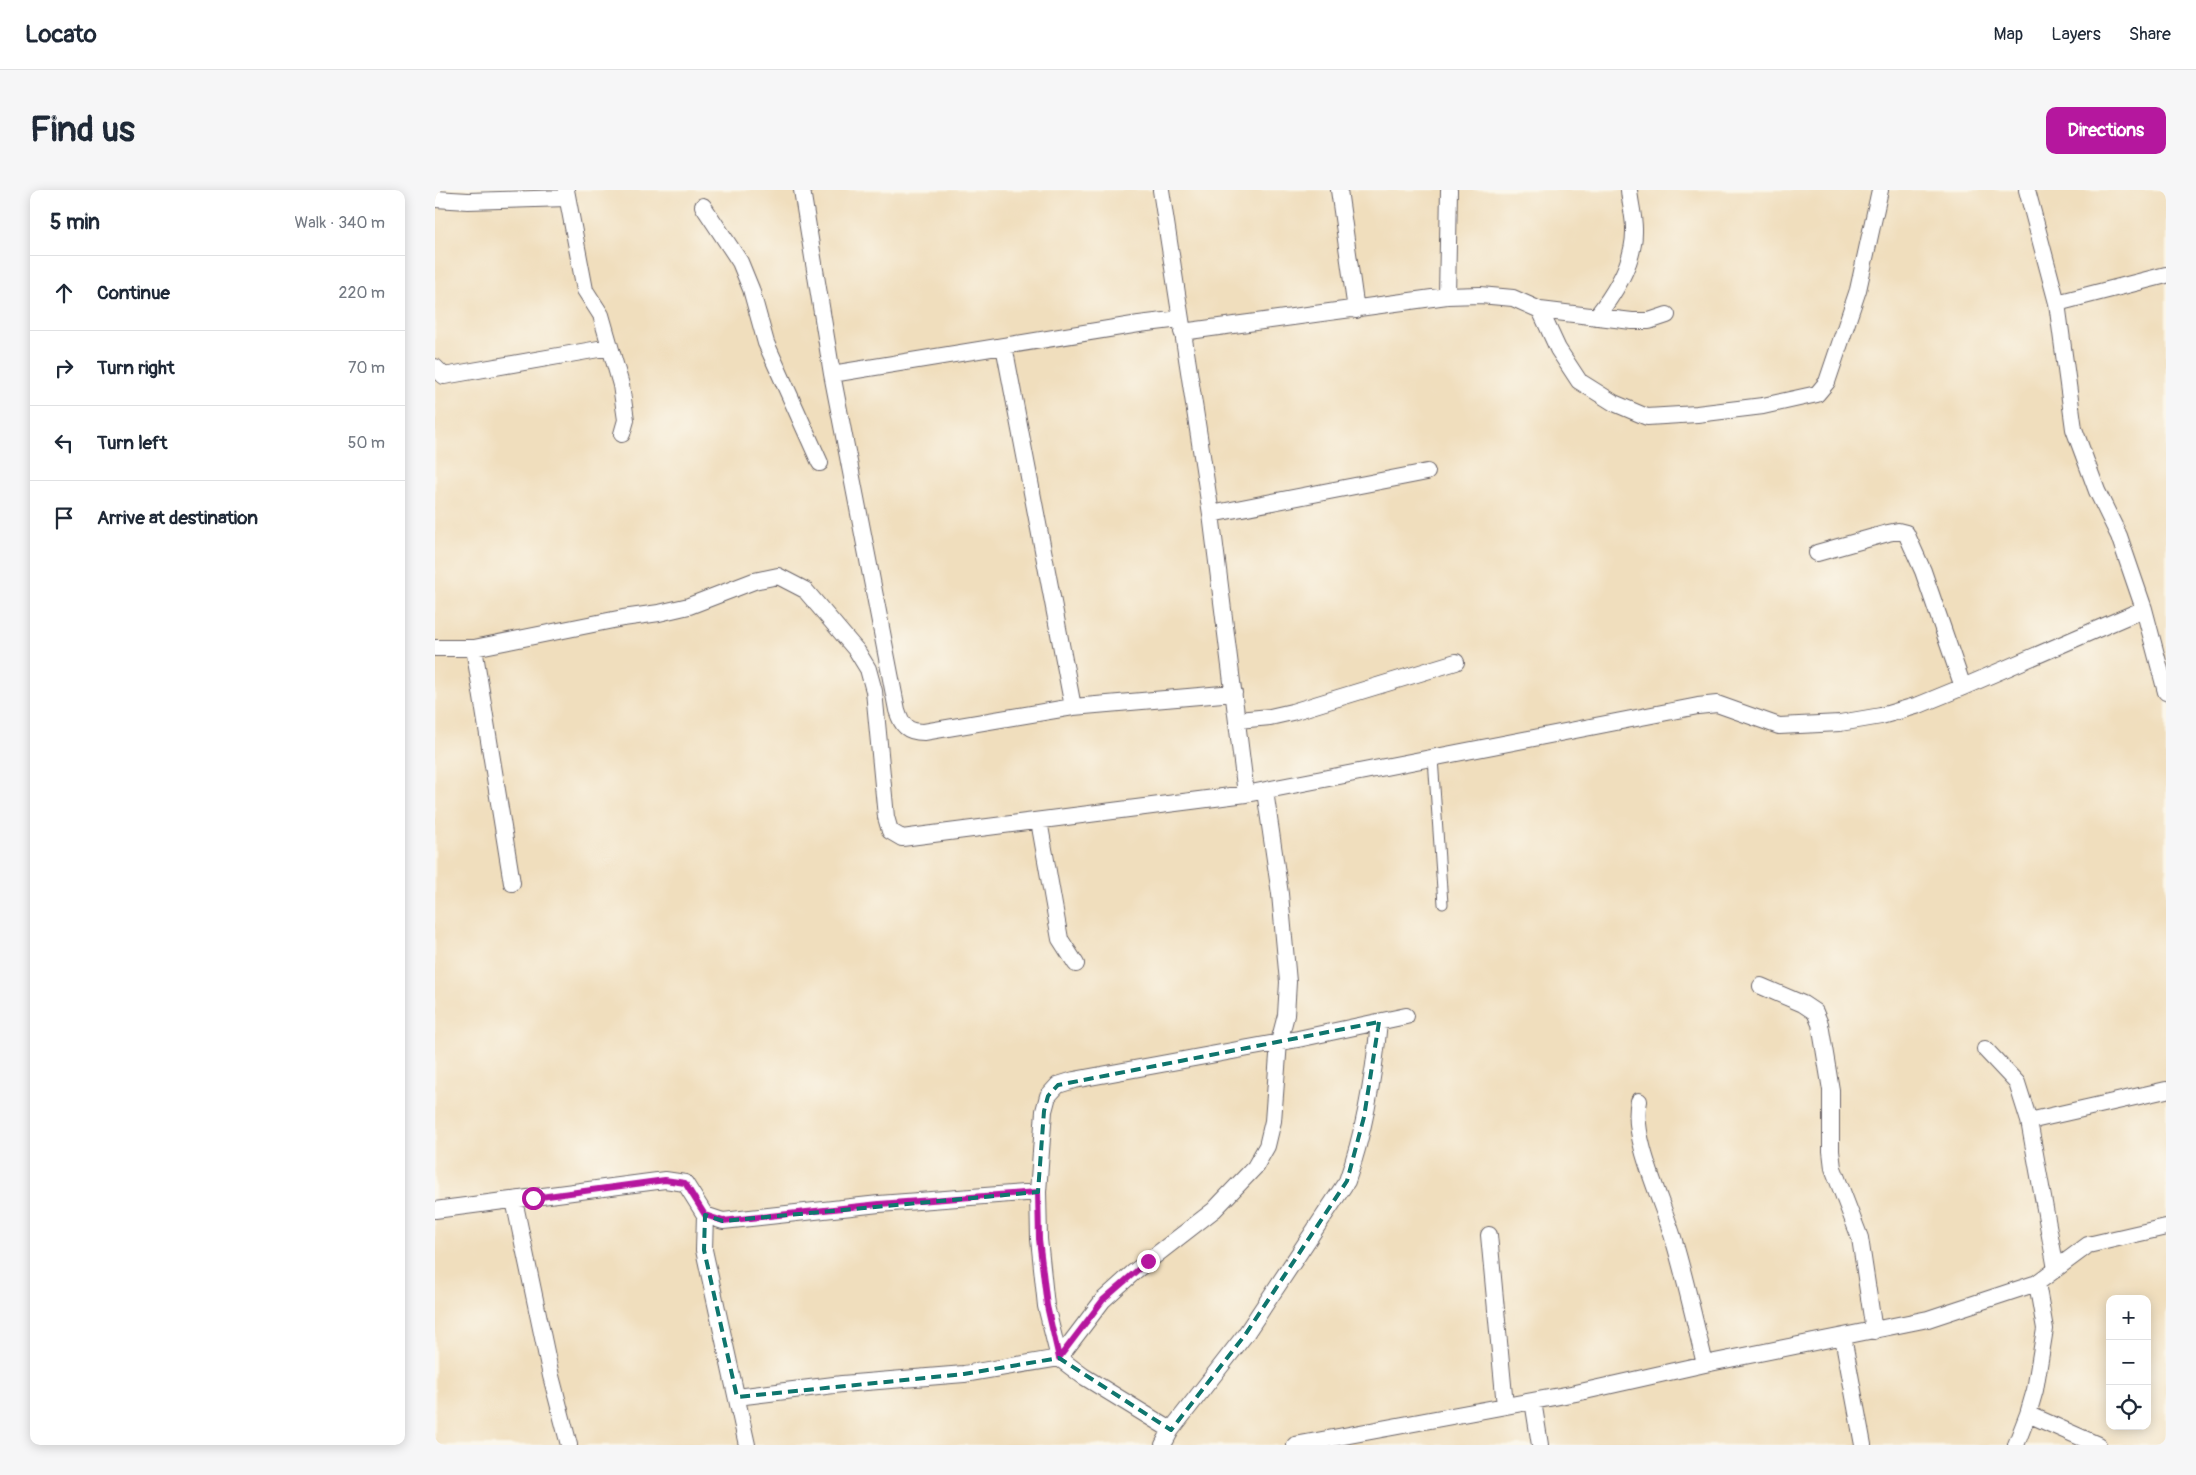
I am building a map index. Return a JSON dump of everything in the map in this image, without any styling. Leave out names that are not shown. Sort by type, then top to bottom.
[{"type":"street","points":[[805,190],[832,374],[897,710],[905,728],[912,732],[924,732],[1073,707],[1234,693]]},
{"type":"street","points":[[1161,190],[1211,514],[1246,794]]},
{"type":"street","points":[[1339,190],[1356,310]]},
{"type":"street","points":[[1447,296],[1449,190]]},
{"type":"street","points":[[1596,317],[1616,290],[1629,259],[1635,230],[1629,190]]},
{"type":"street","points":[[1540,310],[1558,349],[1579,381],[1614,403],[1647,417],[1697,414],[1763,406],[1817,394],[1827,382],[1858,290],[1880,190]]},
{"type":"street","points":[[2027,190],[2057,303],[2074,429],[2097,490],[2119,536],[2144,609],[2166,692]]},
{"type":"street","points":[[435,199],[468,201],[567,194],[585,290],[601,315],[621,385],[626,420],[622,434]]},
{"type":"street","points":[[703,206],[740,262],[751,290],[766,344],[820,464]]},
{"type":"street","points":[[2057,303],[2166,274]]},
{"type":"street","points":[[832,374],[1004,346],[1181,326],[1356,310],[1447,296],[1480,295],[1513,298],[1540,310],[1596,317],[1649,321],[1667,316]]},
{"type":"street","points":[[1004,346],[1073,707]]},
{"type":"street","points":[[435,367],[444,376],[610,347]]},
{"type":"street","points":[[1211,514],[1427,472]]},
{"type":"street","points":[[1817,553],[1888,533],[1898,531],[1906,534],[1923,571],[1963,687]]},
{"type":"street","points":[[435,648],[474,648],[623,618],[659,613],[689,606],[754,581],[778,576],[805,590],[857,651],[868,669],[874,691],[883,788],[890,831],[902,838],[1265,791],[1698,706],[1717,704],[1779,726],[1839,723],[1881,716],[1919,705],[2144,609]]},
{"type":"street","points":[[474,648],[512,883]]},
{"type":"street","points":[[1238,720],[1270,717],[1292,712],[1456,662]]},
{"type":"street","points":[[737,1397],[842,1384],[964,1374],[1059,1358],[1103,1300],[1135,1272],[1214,1210],[1255,1168],[1267,1146],[1273,1121],[1279,1042],[1286,1015],[1288,982],[1280,894],[1265,791]]},
{"type":"street","points":[[1039,821],[1060,939],[1076,964]]},
{"type":"street","points":[[1761,986],[1803,1004],[1815,1012],[1820,1024],[1831,1090],[1831,1151],[1833,1168],[1860,1238],[1874,1331]]},
{"type":"street","points":[[1171,1430],[1083,1376],[1059,1358],[1047,1306],[1039,1239],[1038,1192],[1044,1110],[1048,1096],[1058,1085],[1074,1080],[1406,1016]]},
{"type":"street","points":[[1163,1445],[1171,1430],[1245,1335],[1347,1181],[1356,1156],[1375,1059],[1379,1022]]},
{"type":"street","points":[[1985,1049],[2017,1082],[2029,1121],[2056,1269]]},
{"type":"street","points":[[2029,1121],[2166,1090]]},
{"type":"street","points":[[1639,1101],[1641,1141],[1649,1171],[1658,1190],[1675,1241],[1705,1364]]},
{"type":"street","points":[[435,1210],[665,1180],[685,1183],[705,1215],[704,1250],[747,1445]]},
{"type":"street","points":[[705,1215],[723,1221],[879,1204],[1038,1192]]},
{"type":"street","points":[[515,1200],[551,1376],[569,1445]]},
{"type":"street","points":[[1295,1445],[1533,1401],[1928,1319],[2037,1283],[2089,1245],[2166,1227]]},
{"type":"street","points":[[1489,1235],[1505,1406]]},
{"type":"street","points":[[2016,1445],[2035,1390],[2045,1329],[2037,1283]]},
{"type":"street","points":[[1843,1337],[1863,1445]]},
{"type":"street","points":[[1533,1401],[1540,1445]]},
{"type":"street","points":[[2028,1414],[2098,1445]]},
{"type":"lane","points":[[1433,758],[1443,904]]},
{"type":"highlighted area","points":[[1379,1022],[1364,1117],[1347,1181],[1245,1335],[1171,1430],[1059,1358],[964,1374],[737,1397],[704,1250],[705,1215],[723,1221],[1038,1192],[1044,1111],[1048,1096],[1058,1085]]},
{"type":"route","points":[[533,1198],[665,1180],[685,1183],[705,1215],[723,1221],[879,1204],[1038,1192],[1039,1239],[1047,1306],[1059,1358],[1103,1300],[1148,1261]]}]
